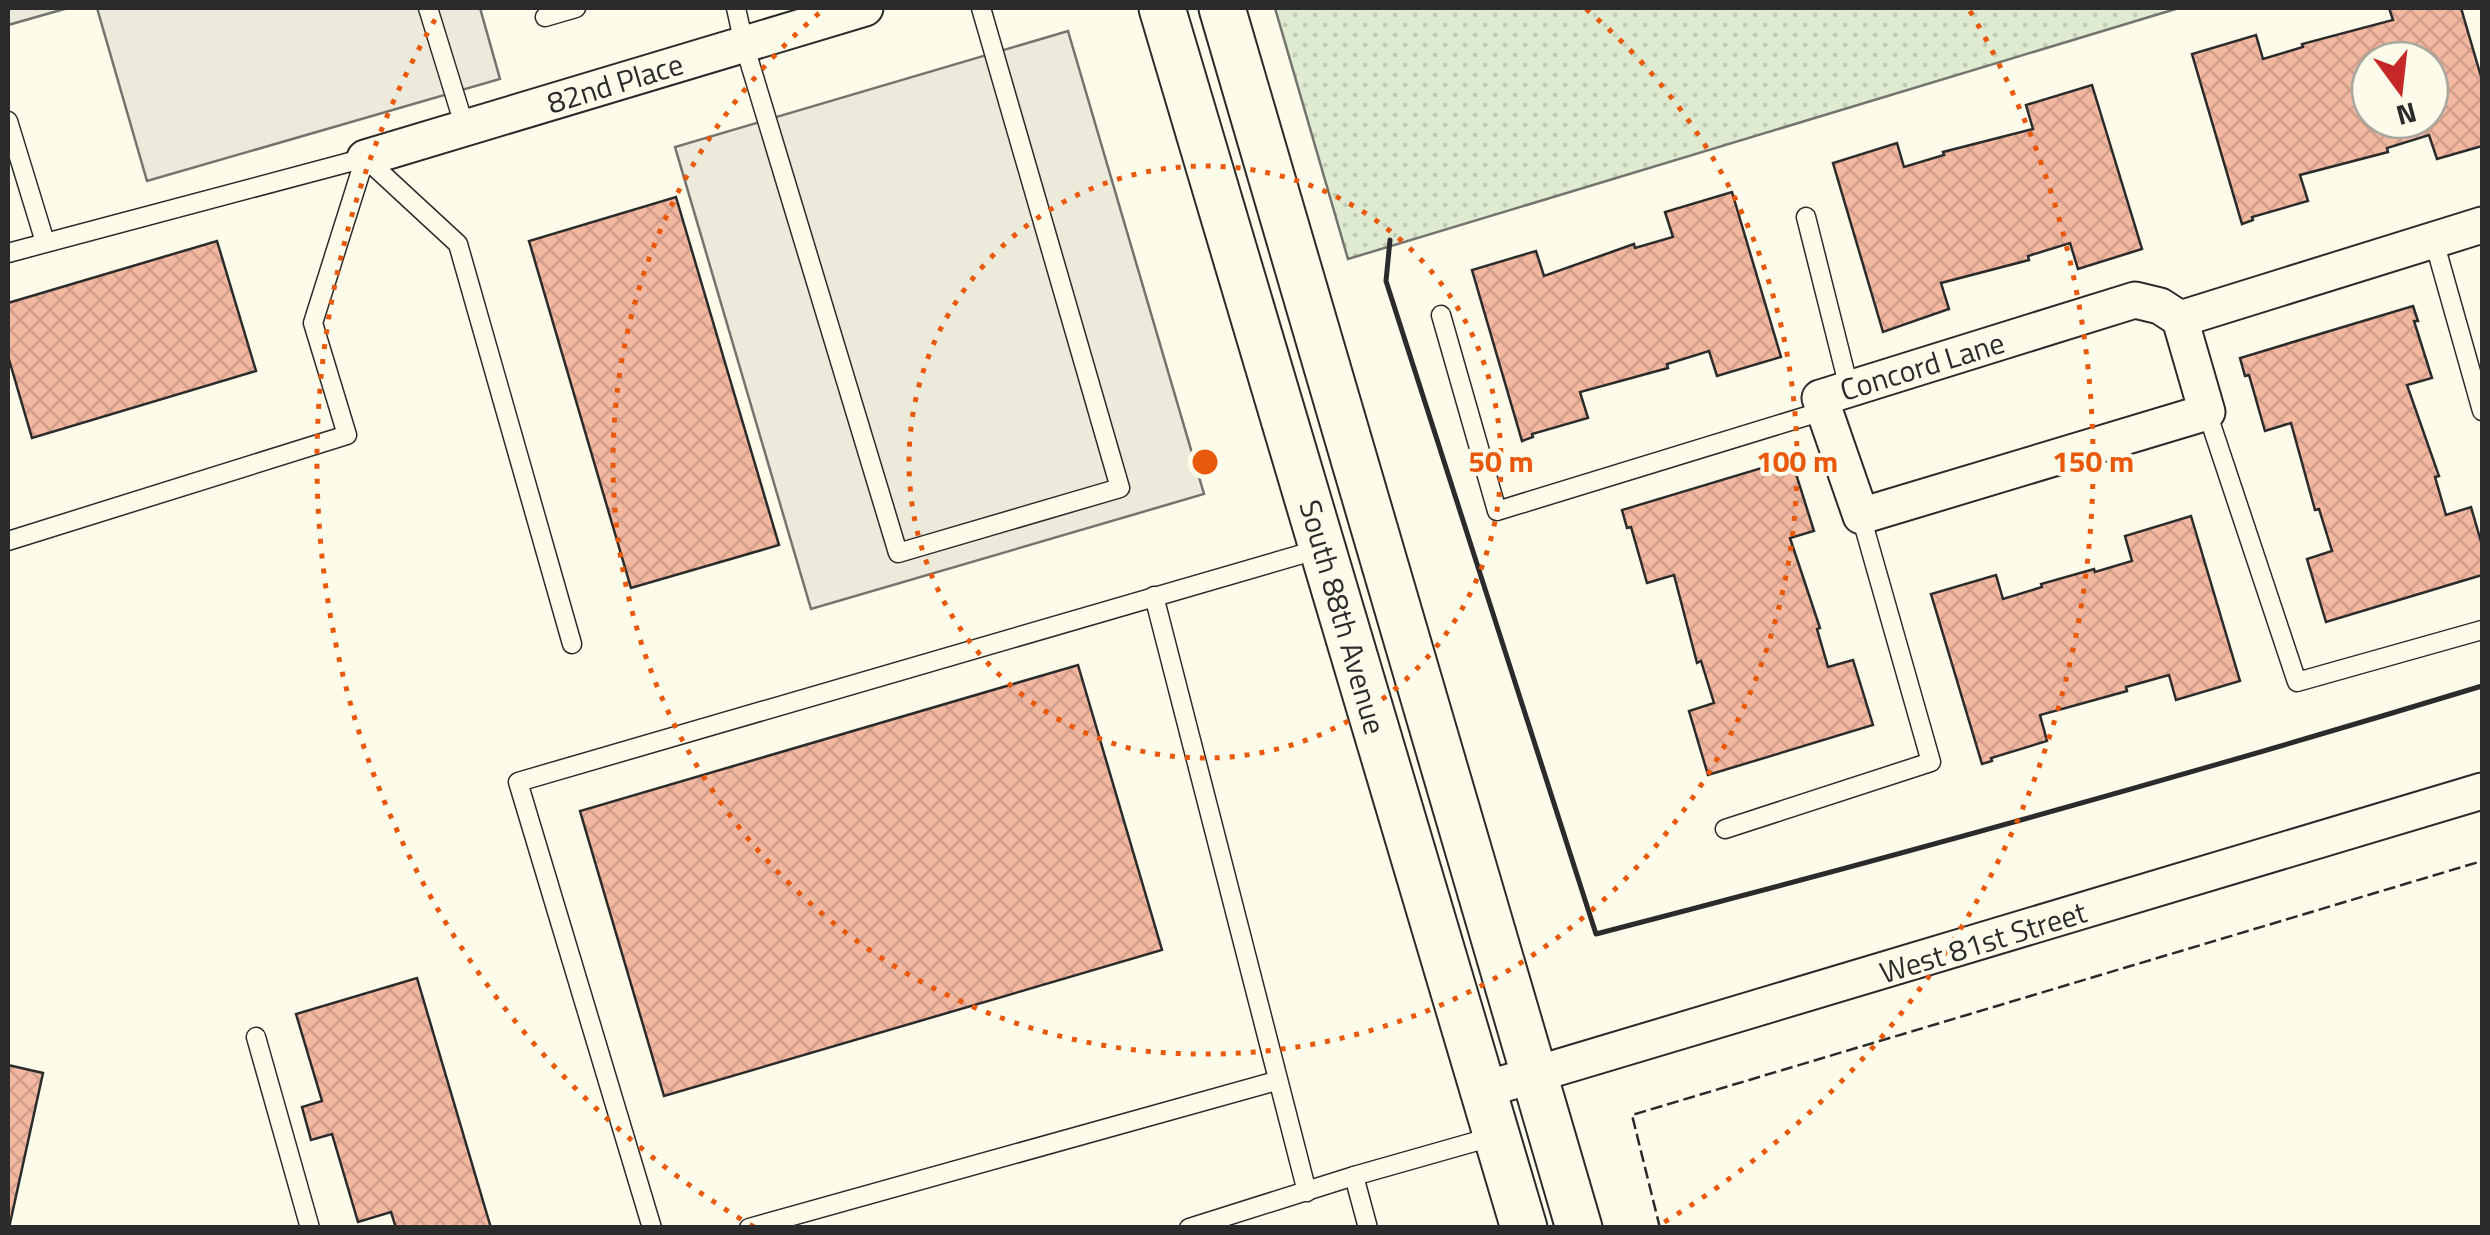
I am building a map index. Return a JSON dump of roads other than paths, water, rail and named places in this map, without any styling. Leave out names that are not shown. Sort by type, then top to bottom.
[{"type":"street","name":"82nd Place","points":[[365,158],[865,8]]},
{"type":"street","name":"South 88th Avenue","points":[[1162,8],[1524,1228]]},
{"type":"street","name":"South 88th Avenue","points":[[1222,8],[1579,1228]]},
{"type":"street","points":[[1861,516],[2207,412],[2180,319],[2482,226]]},
{"type":"street","name":"Concord Lane","points":[[1861,516],[1836,400],[2135,300],[2160,306],[2180,319]]},
{"type":"street","name":"West 81st Street","points":[[1483,1090],[2482,792]]},
{"type":"lane","points":[[428,8],[465,128]]},
{"type":"lane","points":[[546,17],[576,8]]},
{"type":"lane","points":[[736,8],[898,553],[1120,488],[981,8]]},
{"type":"lane","points":[[8,121],[45,242]]},
{"type":"lane","points":[[8,253],[365,158]]},
{"type":"lane","points":[[8,541],[347,436],[314,323],[365,158]]},
{"type":"lane","points":[[365,158],[458,244],[572,644]]},
{"type":"lane","points":[[1441,315],[1498,511],[1836,400],[1806,217]]},
{"type":"lane","points":[[2434,240],[2482,411]]},
{"type":"lane","points":[[2207,412],[2297,682],[2482,630]]},
{"type":"lane","points":[[1725,829],[1930,762],[1861,516]]},
{"type":"lane","points":[[652,1228],[518,782],[1322,548]]},
{"type":"lane","points":[[1154,596],[1306,1192]]},
{"type":"lane","points":[[256,1037],[310,1228]]},
{"type":"lane","points":[[749,1228],[1276,1080]]},
{"type":"lane","points":[[1189,1228],[1496,1135]]},
{"type":"lane","points":[[1354,1176],[1368,1228]]}]
